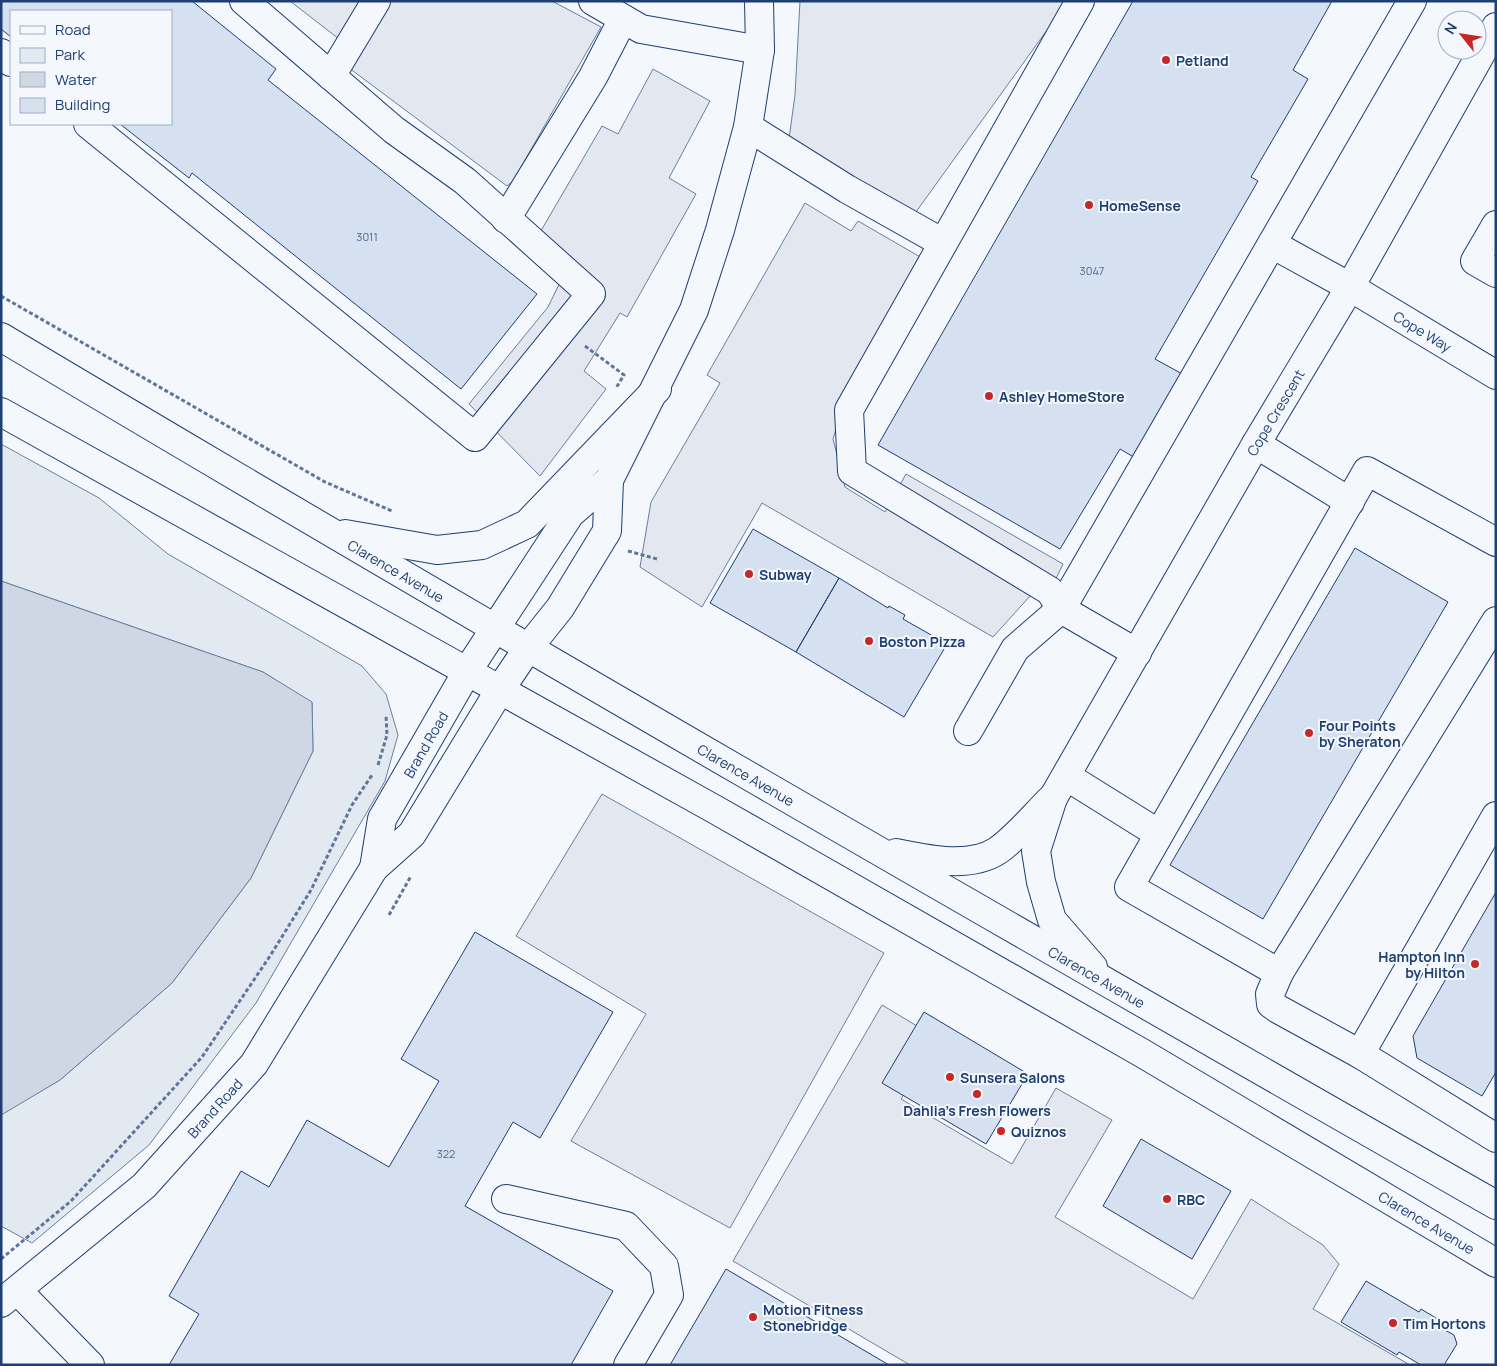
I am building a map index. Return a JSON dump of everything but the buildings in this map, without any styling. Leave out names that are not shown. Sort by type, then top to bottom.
[{"type":"main road","points":[[89,125],[475,437],[591,294],[465,181],[394,130],[244,1]]},
{"type":"main road","points":[[331,76],[376,1]]},
{"type":"main road","points":[[593,1],[640,29],[760,50]]},
{"type":"main road","points":[[609,480],[657,388],[694,310],[720,230],[748,127],[760,50],[759,1]]},
{"type":"main road","points":[[1080,1],[849,410],[852,471],[1050,591],[1061,609],[1137,653]]},
{"type":"main road","points":[[968,731],[1014,649],[1061,609],[1412,1]]},
{"type":"main road","points":[[506,219],[593,77],[623,19]]},
{"type":"main road","name":"Cope Crescent","points":[[1060,787],[1256,444],[1350,286],[1496,27]]},
{"type":"main road","points":[[748,127],[847,189],[943,243]]},
{"type":"main road","points":[[1496,225],[1475,261],[1496,273]]},
{"type":"main road","name":"Cope Way","points":[[1272,244],[1350,286],[1496,375]]},
{"type":"main road","name":"Clarence Avenue","points":[[1,337],[528,648],[1107,983],[1496,1204]]},
{"type":"main road","points":[[327,530],[437,550],[482,545],[527,524],[657,388]]},
{"type":"main road","name":"Clarence Avenue","points":[[1,412],[468,670],[1142,1053],[1496,1263]]},
{"type":"main road","points":[[1256,444],[1350,502]]},
{"type":"main road","points":[[1279,974],[1129,887],[1367,471],[1496,542]]},
{"type":"main road","name":"Brand Road","points":[[374,868],[382,820],[468,670],[570,514],[609,480]]},
{"type":"main road","name":"Brand Road","points":[[10,1297],[144,1186],[254,1064],[374,868],[412,834],[500,688],[528,648],[560,608],[606,531],[609,480]]},
{"type":"main road","points":[[1496,621],[1279,974],[1270,994],[1271,1004],[1278,1009],[1360,1054],[1496,1138]]},
{"type":"main road","points":[[1060,787],[1159,834]]},
{"type":"main road","points":[[874,848],[939,862],[972,859],[997,851],[1060,787]]},
{"type":"main road","points":[[1060,787],[1036,851],[1041,882],[1052,920],[1107,983]]},
{"type":"main road","points":[[1360,1054],[1496,816]]},
{"type":"main road","points":[[506,1199],[626,1226],[664,1266],[669,1295],[628,1365]]},
{"type":"main road","points":[[10,1297],[90,1365]]},
{"type":"path","points":[[1,296],[325,482],[397,513]]},
{"type":"path","points":[[562,330],[624,375],[614,391]]},
{"type":"path","points":[[377,766],[387,735],[386,715]]},
{"type":"path","points":[[1,1259],[71,1200],[202,1056],[270,956],[311,890],[352,806],[372,774]]},
{"type":"green space","points":[[1,444],[99,498],[168,554],[362,666],[386,694],[398,735],[385,781],[256,1003],[149,1145],[32,1243],[1,1226],[1,1114],[60,1080],[172,983],[251,878],[313,751],[312,703],[263,672],[1,581]]},
{"type":"shaded area","points":[[290,1],[552,1],[601,27],[513,181],[507,186],[341,62],[348,46]]},
{"type":"shaded area","points":[[800,1],[1068,1],[908,223],[788,146],[795,95]]},
{"type":"shaded area","points":[[653,69],[710,101],[669,178],[696,194],[627,317],[620,313],[584,371],[606,389],[540,476],[469,404],[548,307],[569,264],[535,241],[602,126],[618,134]]},
{"type":"shaded area","points":[[805,203],[851,231],[858,221],[922,258],[844,401],[833,439],[845,487],[885,512],[906,474],[1063,564],[1050,591],[1040,585],[993,637],[762,503],[702,607],[640,567],[651,502],[720,383],[707,375]]},
{"type":"shaded area","points":[[602,794],[884,953],[730,1228],[571,1141],[646,1014],[516,936]]},
{"type":"shaded area","points":[[882,1005],[937,1038],[901,1099],[1012,1164],[1056,1088],[1112,1120],[1055,1217],[1193,1299],[1251,1199],[1323,1245],[1339,1264],[1313,1309],[1410,1365],[910,1365],[733,1261]]},
{"type":"water","points":[[1,581],[263,672],[312,702],[313,751],[251,878],[172,983],[60,1080],[3,1114],[1,1114]]},
{"type":"place","name":"Petland","points":[[1166,60]]},
{"type":"place","name":"HomeSense","points":[[1089,205]]},
{"type":"place","name":"Ashley HomeStore","points":[[989,396]]},
{"type":"place","name":"Subway","points":[[749,574]]},
{"type":"place","name":"Boston Pizza","points":[[869,641]]},
{"type":"place","name":"Four Points by Sheraton","points":[[1309,733]]},
{"type":"place","name":"Hampton Inn by Hilton","points":[[1475,964]]},
{"type":"place","name":"Sunsera Salons","points":[[950,1077]]},
{"type":"place","name":"Dahlia's Fresh Flowers","points":[[977,1094]]},
{"type":"place","name":"Quiznos","points":[[1001,1131]]},
{"type":"place","name":"RBC","points":[[1167,1199]]},
{"type":"place","name":"Motion Fitness Stonebridge","points":[[753,1317]]},
{"type":"place","name":"Tim Hortons","points":[[1393,1323]]}]
